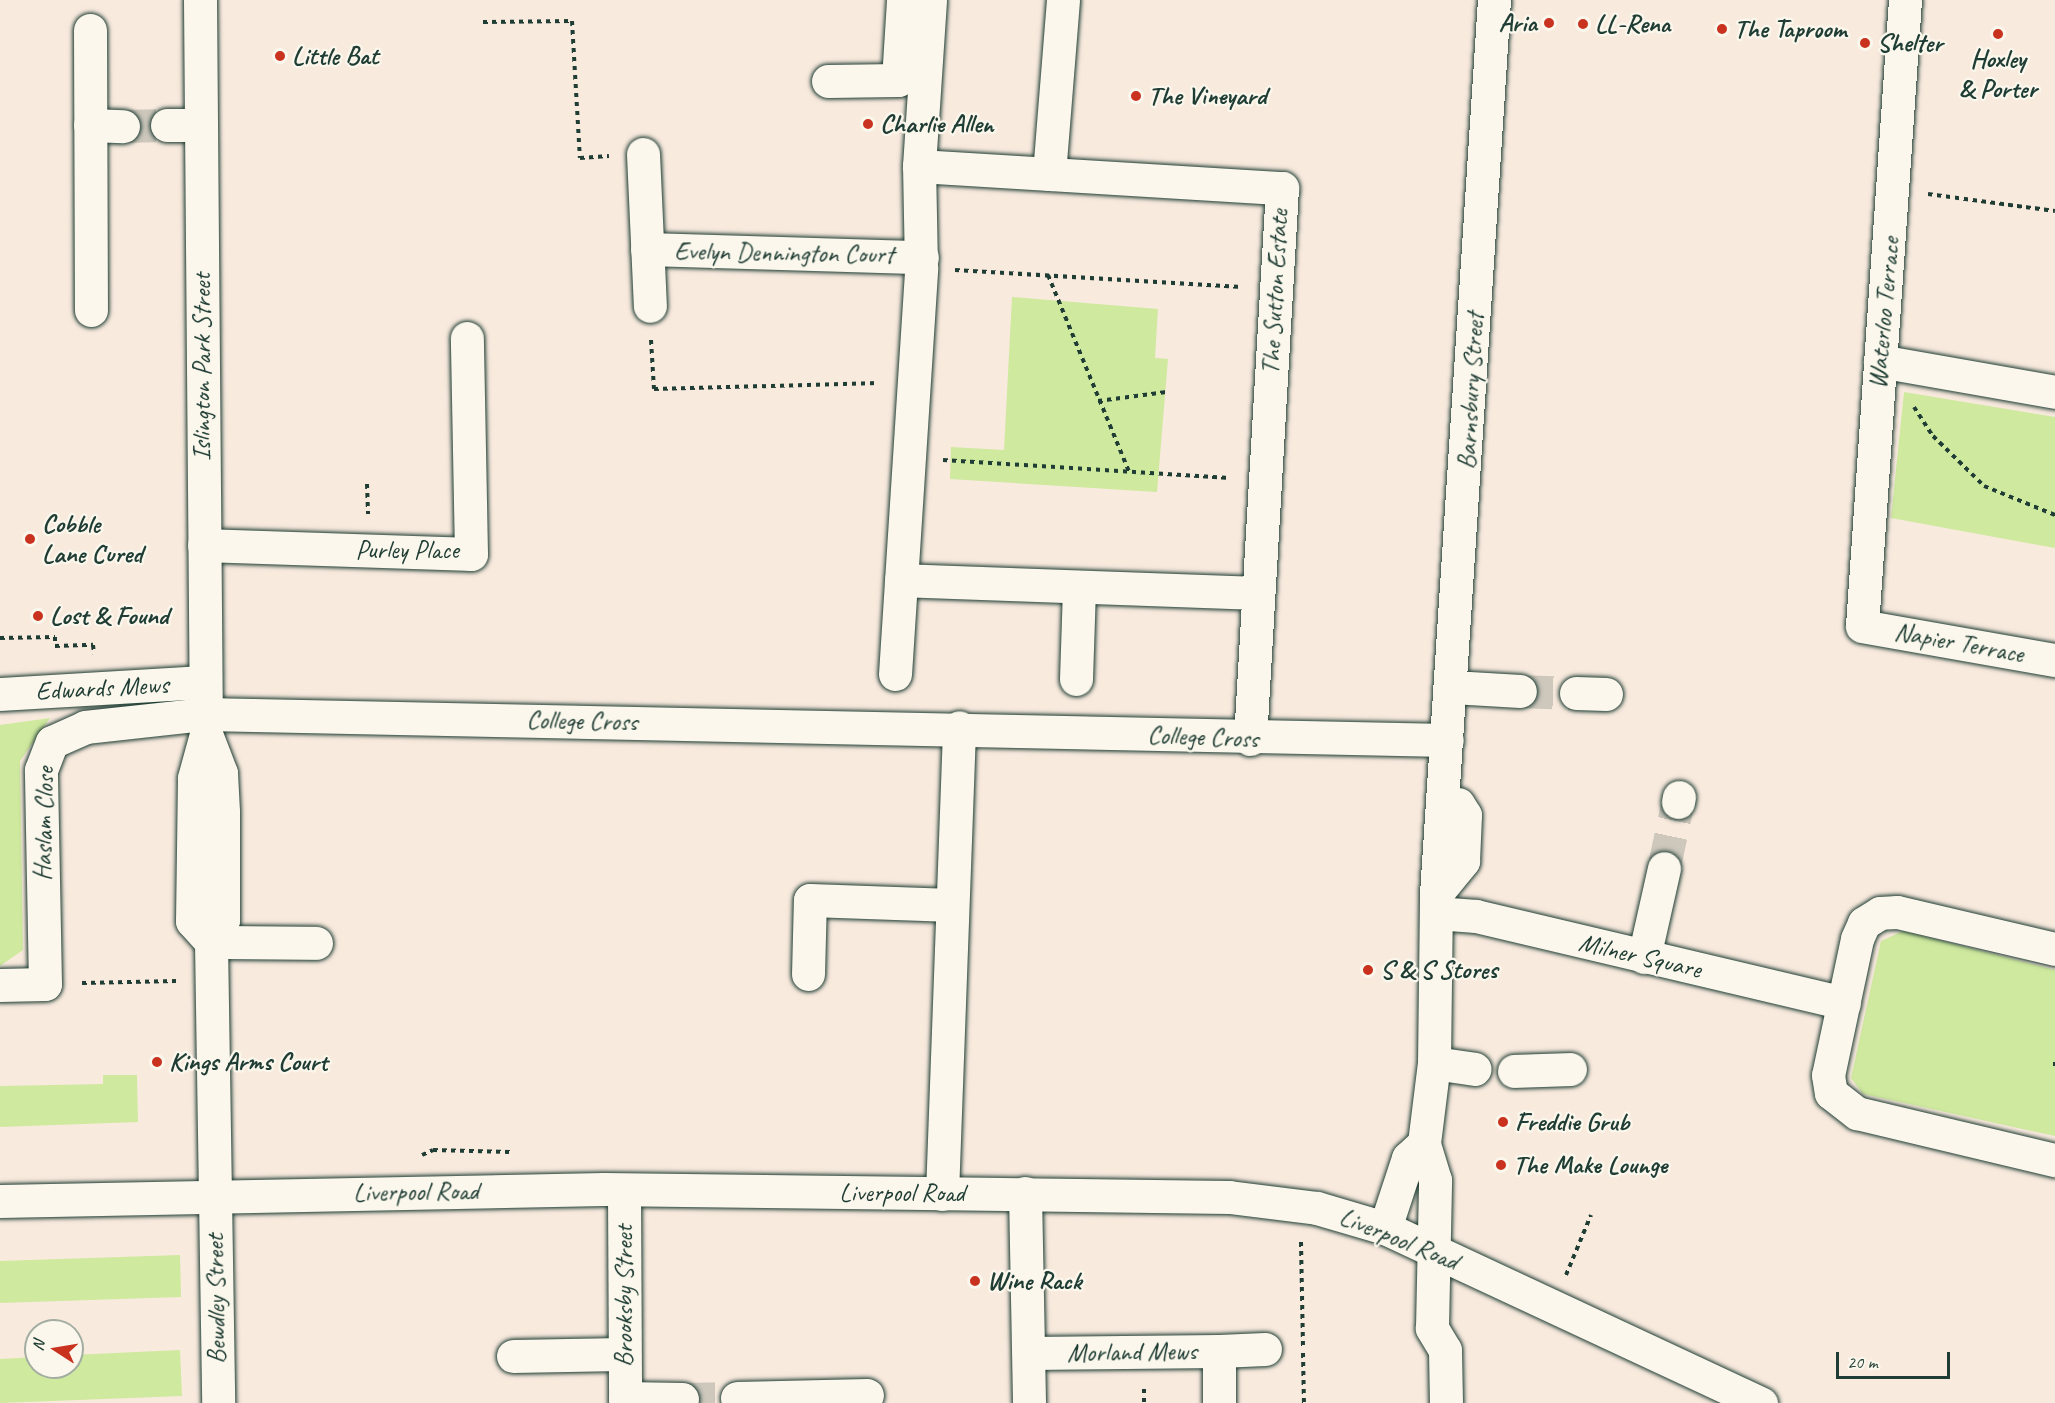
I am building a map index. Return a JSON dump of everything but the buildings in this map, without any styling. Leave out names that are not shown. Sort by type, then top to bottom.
[{"type":"street","name":"Islington Park Street","points":[[200,0],[205,710],[194,778],[192,921],[211,942]]},
{"type":"street","points":[[828,81],[898,80],[903,0]]},
{"type":"street","points":[[896,674],[922,262],[919,166],[930,0]]},
{"type":"street","points":[[1050,174],[1063,0]]},
{"type":"street","name":"Barnsbury Street","points":[[1436,903],[1419,864],[1418,850],[1421,818],[1445,781],[1494,0]]},
{"type":"street","name":"Waterloo Terrace","points":[[1862,626],[1905,0]]},
{"type":"street","points":[[90,30],[91,309]]},
{"type":"street","points":[[90,125],[123,126]]},
{"type":"street","points":[[167,125],[200,126]]},
{"type":"street","name":"Evelyn Dennington Court","points":[[643,154],[650,306]]},
{"type":"street","name":"The Sutton Estate","points":[[919,166],[1282,188],[1256,593],[1250,739]]},
{"type":"street","name":"Evelyn Dennington Court","points":[[647,249],[922,262]]},
{"type":"street","name":"Purley Place","points":[[204,546],[471,554],[467,338]]},
{"type":"street","points":[[1880,360],[2055,392]]},
{"type":"street","points":[[901,580],[1256,593]]},
{"type":"street","points":[[1076,679],[1079,587]]},
{"type":"street","name":"Napier Terrace","points":[[1862,626],[2055,660]]},
{"type":"street","points":[[1452,687],[1520,691]]},
{"type":"street","name":"Edwards Mews","points":[[0,694],[95,690],[205,710]]},
{"type":"street","name":"Islington Park Street","points":[[205,710],[221,773],[224,868],[223,920],[211,942],[215,1195]]},
{"type":"street","name":"College Cross","points":[[205,710],[958,727],[1250,739],[1448,740]]},
{"type":"street","name":"Haslam Close","points":[[0,985],[45,984],[40,786],[52,742],[85,727],[205,710]]},
{"type":"street","points":[[942,1194],[958,727]]},
{"type":"street","points":[[1445,781],[1465,815],[1462,861],[1436,903],[1434,1063],[1424,1143],[1435,1180],[1431,1251],[1432,1328],[1445,1350],[1446,1403]]},
{"type":"street","points":[[193,832],[224,868]]},
{"type":"street","points":[[1644,957],[1664,868]]},
{"type":"street","points":[[808,974],[810,900],[952,905]]},
{"type":"street","name":"Milner Square","points":[[1436,903],[1476,916],[1844,1003]]},
{"type":"street","points":[[2055,949],[1897,912],[1880,914],[1864,923],[1857,939],[1828,1074],[1831,1093],[1842,1105],[1857,1113],[2055,1160]]},
{"type":"street","points":[[211,942],[316,943]]},
{"type":"street","points":[[1434,1063],[1475,1069]]},
{"type":"street","points":[[1514,1071],[1570,1069]]},
{"type":"street","points":[[1385,1228],[1408,1158],[1424,1143]]},
{"type":"street","name":"Liverpool Road","points":[[0,1201],[215,1195],[624,1190],[1229,1197],[1300,1206],[1385,1228],[1431,1251],[1554,1303],[1761,1403]]},
{"type":"street","name":"Brooksby Street","points":[[624,1190],[622,1354],[625,1401]]},
{"type":"street","points":[[1025,1193],[1029,1403]]},
{"type":"street","name":"Bewdley Street","points":[[215,1195],[218,1403]]},
{"type":"street","points":[[1219,1351],[1265,1349]]},
{"type":"street","name":"Morland Mews","points":[[1029,1353],[1219,1351],[1219,1403]]},
{"type":"street","points":[[513,1356],[622,1354]]},
{"type":"street","points":[[737,1398],[867,1395]]},
{"type":"street","points":[[625,1401],[682,1399]]},
{"type":"path","points":[[483,22],[572,21],[579,158],[643,154]]},
{"type":"path","points":[[1924,193],[2055,211]]},
{"type":"path","points":[[922,262],[1048,275],[1276,289]]},
{"type":"path","points":[[1048,275],[1129,472]]},
{"type":"path","points":[[650,306],[654,389],[915,382]]},
{"type":"path","points":[[1880,360],[1933,436],[1984,486],[2055,515]]},
{"type":"path","points":[[1098,401],[1166,392]]},
{"type":"path","points":[[909,458],[1264,480]]},
{"type":"path","points":[[0,638],[55,637],[55,646],[93,645],[95,690]]},
{"type":"path","points":[[121,982],[143,981]]},
{"type":"path","points":[[1300,1206],[1304,1403]]},
{"type":"path","points":[[1554,1303],[1591,1215]]},
{"type":"green space","points":[[1012,297],[1158,309],[1155,358],[1168,359],[1157,492],[950,479],[951,447],[1004,450]]},
{"type":"green space","points":[[1904,392],[2055,417],[2055,548],[1891,518]]},
{"type":"green space","points":[[50,718],[20,761],[23,950],[0,966],[0,725]]},
{"type":"green space","points":[[1903,931],[2055,970],[2055,1136],[1863,1094],[1851,1078],[1881,941]]},
{"type":"green space","points":[[103,1075],[137,1075],[138,1122],[0,1127],[0,1086],[103,1084]]},
{"type":"green space","points":[[180,1255],[181,1297],[0,1303],[0,1261]]},
{"type":"green space","points":[[180,1350],[182,1396],[0,1403],[0,1359],[24,1358],[24,1379],[84,1379],[84,1354]]},
{"type":"tunnel","points":[[123,126],[167,125]]},
{"type":"tunnel","points":[[1520,691],[1576,693]]},
{"type":"tunnel","points":[[1664,868],[1678,802]]},
{"type":"tunnel","points":[[682,1399],[737,1398]]},
{"type":"place","name":"Aria","points":[[1549,23]]},
{"type":"place","name":"LL-Rena","points":[[1583,24]]},
{"type":"place","name":"The Taproom","points":[[1722,29]]},
{"type":"place","name":"Hoxley & Porter","points":[[1998,34]]},
{"type":"place","name":"Shelter","points":[[1865,43]]},
{"type":"place","name":"Little Bat","points":[[280,56]]},
{"type":"place","name":"The Vineyard","points":[[1136,96]]},
{"type":"place","name":"Charlie Allen","points":[[868,124]]},
{"type":"place","name":"Cobble Lane Cured","points":[[30,539]]},
{"type":"place","name":"Lost & Found","points":[[38,616]]},
{"type":"place","name":"S & S Stores","points":[[1368,970]]},
{"type":"place","name":"Kings Arms Court","points":[[157,1062]]},
{"type":"place","name":"Freddie Grub","points":[[1503,1122]]},
{"type":"place","name":"The Make Lounge","points":[[1501,1165]]},
{"type":"place","name":"Wine Rack","points":[[975,1281]]}]
